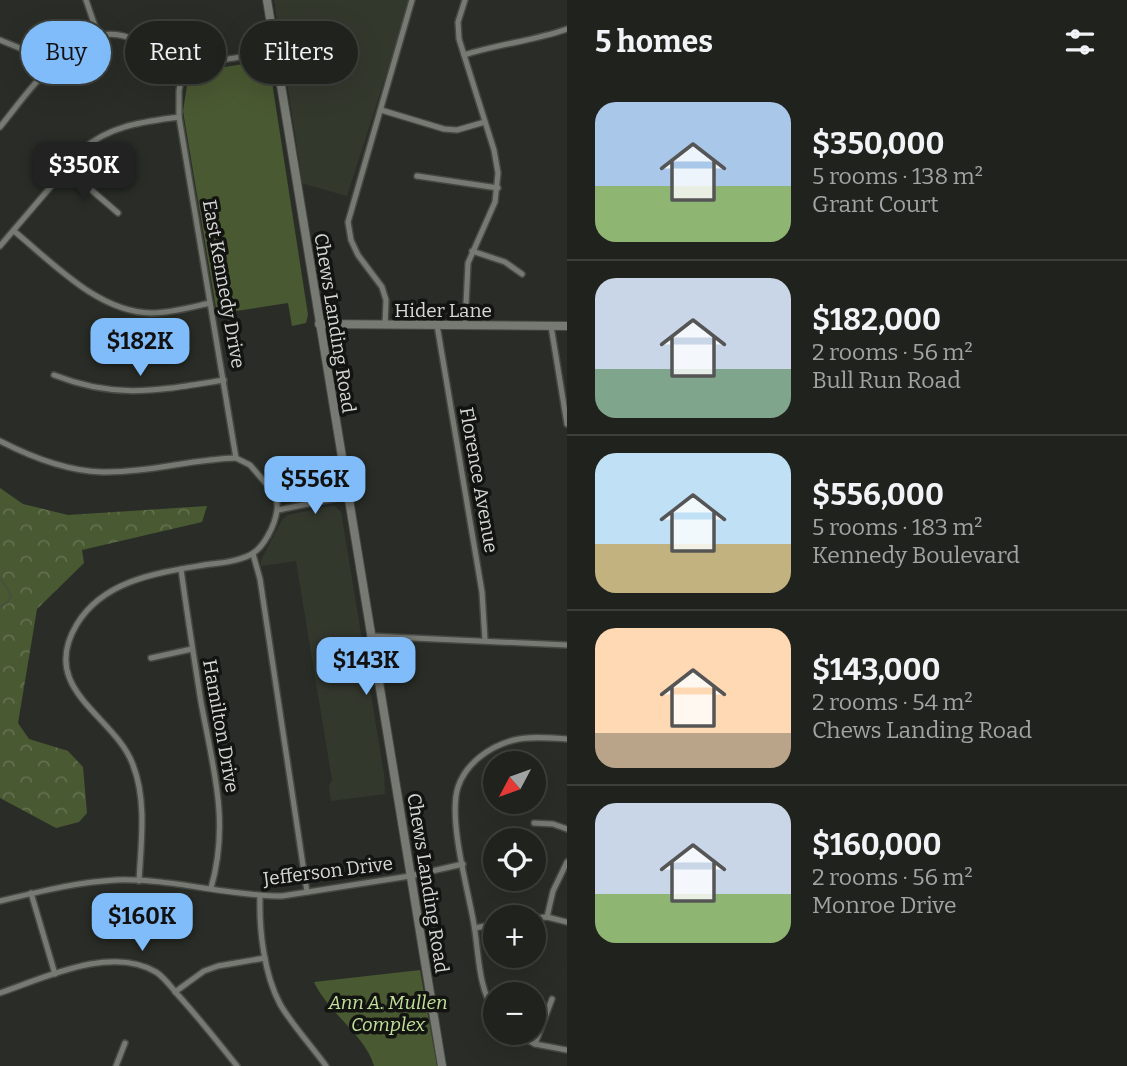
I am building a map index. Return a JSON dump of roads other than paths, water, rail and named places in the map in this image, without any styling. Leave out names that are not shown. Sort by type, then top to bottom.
[{"type":"main road","name":"Chews Landing Road","points":[[267,0],[270,21]]},
{"type":"main road","name":"Chews Landing Road","points":[[280,84],[442,1066]]},
{"type":"main road","name":"Hider Lane","points":[[318,324],[567,326]]},
{"type":"street","points":[[86,0],[93,21]]},
{"type":"street","points":[[385,325],[386,300],[382,288],[358,255],[351,240],[348,222],[412,0]]},
{"type":"street","points":[[465,0],[458,22],[459,39],[494,150],[498,173],[495,202],[468,263],[465,325]]},
{"type":"street","points":[[464,55],[492,46],[538,39],[567,29]]},
{"type":"street","points":[[0,40],[21,49]]},
{"type":"street","points":[[0,127],[36,84]]},
{"type":"street","name":"East Kennedy Drive","points":[[180,84],[179,117],[236,458]]},
{"type":"street","points":[[382,110],[444,129],[457,130],[485,122]]},
{"type":"street","points":[[0,246],[94,139],[125,125],[179,117]]},
{"type":"street","points":[[67,169],[118,213]]},
{"type":"street","points":[[417,176],[498,188]]},
{"type":"street","points":[[14,231],[65,274],[98,297],[126,309],[151,313],[210,303]]},
{"type":"street","points":[[472,251],[505,262],[522,274]]},
{"type":"street","name":"Florence Avenue","points":[[437,325],[482,592],[485,640]]},
{"type":"street","points":[[551,326],[567,424]]},
{"type":"street","points":[[54,375],[82,386],[117,391],[153,391],[224,380]]},
{"type":"street","points":[[0,441],[42,459],[103,472],[236,458],[250,465],[276,495],[278,510],[265,541],[253,554],[234,561],[181,569],[129,582],[113,589],[77,624],[69,640],[68,672],[75,691],[133,762],[140,787],[142,816],[139,881]]},
{"type":"street","points":[[276,495],[345,482]]},
{"type":"street","points":[[278,510],[347,496]]},
{"type":"street","points":[[253,554],[260,579],[307,892]]},
{"type":"street","name":"Hamilton Drive","points":[[181,569],[218,795],[221,832],[218,863],[211,888]]},
{"type":"street","points":[[370,636],[567,645]]},
{"type":"street","points":[[151,658],[192,649]]},
{"type":"street","points":[[483,986],[456,814],[458,788],[466,771],[483,754],[500,744],[516,740],[567,739]]},
{"type":"street","points":[[534,823],[553,824],[567,829]]},
{"type":"street","points":[[567,862],[553,891],[547,917],[567,922]]},
{"type":"street","name":"Jefferson Drive","points":[[0,901],[31,893],[116,880],[282,897],[410,876],[463,864]]},
{"type":"street","points":[[31,893],[55,974]]},
{"type":"street","points":[[260,896],[265,958],[281,1006],[326,1066]]},
{"type":"street","points":[[475,928],[483,926]]},
{"type":"street","points":[[175,992],[204,971],[265,958]]},
{"type":"street","points":[[0,993],[82,965],[99,962],[133,964],[157,972],[237,1066]]},
{"type":"street","points":[[546,1015],[552,999]]},
{"type":"street","points":[[116,1066],[125,1043]]},
{"type":"street","points":[[540,1045],[567,1050]]},
{"type":"waterway","points":[[0,578],[11,595],[8,602],[0,607]]},
{"type":"park label","name":"Ann A. Mullen Complex","points":[[388,1013]]}]
